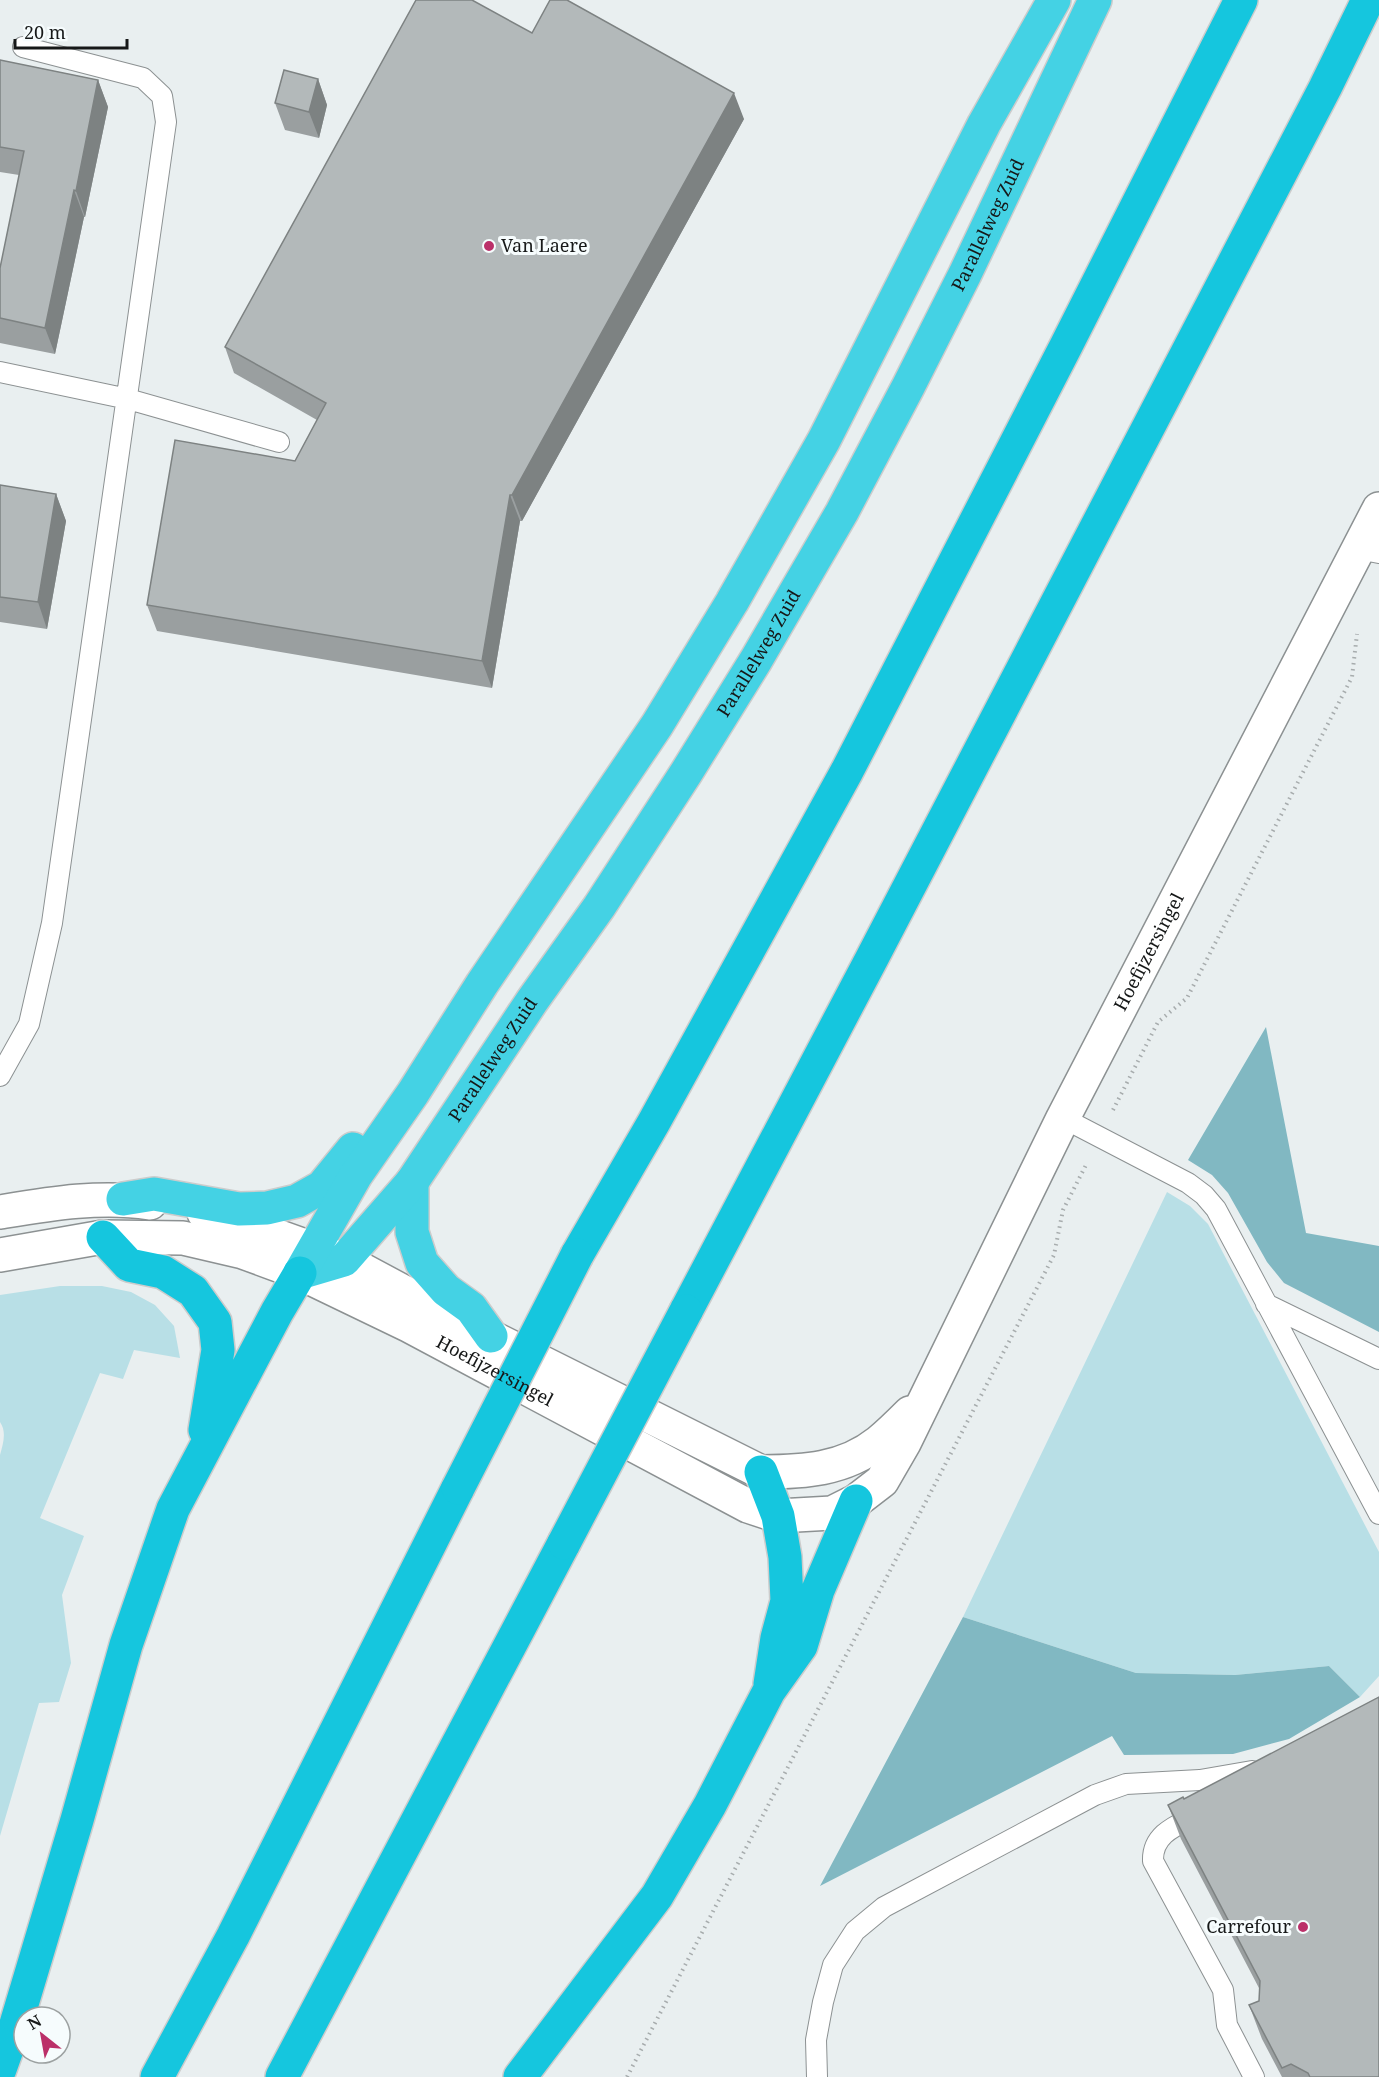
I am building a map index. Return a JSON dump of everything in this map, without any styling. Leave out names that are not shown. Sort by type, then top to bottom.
[{"type":"highway","points":[[0,2068],[16,2024],[77,1820],[126,1645],[172,1509],[277,1312],[356,1175],[657,725],[732,602],[824,440],[984,124],[1054,0]]},
{"type":"highway","name":"Parallelweg Zuid","points":[[344,1260],[412,1182],[532,1001],[599,907],[756,660],[891,418],[965,274],[1095,0]]},
{"type":"highway","points":[[157,2077],[233,1936],[577,1254],[654,1122],[847,771],[1061,357],[1241,0]]},
{"type":"highway","points":[[282,2077],[866,970],[1325,88],[1368,0]]},
{"type":"highway","points":[[123,1199],[154,1194],[239,1209],[267,1208],[297,1201],[322,1187],[362,1137],[413,1093]]},
{"type":"highway","points":[[412,1182],[412,1232],[422,1263],[446,1290],[471,1308],[491,1336]]},
{"type":"highway","points":[[103,1237],[129,1265],[163,1272],[193,1291],[215,1322],[218,1350],[200,1455]]},
{"type":"highway","points":[[306,1262],[344,1260]]},
{"type":"highway","points":[[761,1472],[778,1516],[785,1557],[788,1601],[777,1638],[769,1691]]},
{"type":"highway","points":[[520,2077],[657,1896],[710,1805],[769,1691],[801,1646],[818,1590],[856,1501]]},
{"type":"street","points":[[1373,0],[1379,6]]},
{"type":"street","name":"Hoefijzersingel","points":[[0,1212],[43,1205],[123,1199],[190,1210],[246,1225],[410,1326],[748,1506],[778,1516],[832,1514],[856,1501],[882,1481],[904,1443],[1063,1118],[1369,551],[1379,509]]},
{"type":"street","name":"Hoefijzersingel","points":[[0,1256],[103,1237],[183,1238],[243,1252],[306,1262]]},
{"type":"street","name":"Hoefijzersingel","points":[[344,1260],[439,1311],[761,1472],[802,1472],[845,1462],[878,1443],[926,1399]]},
{"type":"lane","points":[[0,1076],[29,1024],[52,923],[166,122],[162,96],[143,78],[23,47]]},
{"type":"lane","points":[[0,372],[128,399],[279,442]]},
{"type":"lane","points":[[1063,1118],[1188,1183],[1204,1195],[1216,1209],[1379,1514]]},
{"type":"lane","points":[[1266,1304],[1379,1359]]},
{"type":"lane","points":[[817,2077],[816,2040],[833,1965],[855,1931],[884,1907],[1095,1795],[1126,1784],[1200,1780],[1268,1772],[1244,1790]]},
{"type":"lane","points":[[1214,1806],[1172,1828],[1160,1837],[1153,1849],[1154,1861],[1223,1990],[1227,2025],[1254,2077]]},
{"type":"path","points":[[627,2077],[1054,1256],[1063,1210],[1158,1022],[1188,998],[1352,677],[1358,627]]},
{"type":"shaded area","points":[[1266,1027],[1306,1233],[1379,1246],[1379,1332],[1284,1283],[1267,1262],[1228,1193],[1212,1175],[1188,1160]]},
{"type":"shaded area","points":[[1167,1192],[1190,1206],[1208,1224],[1379,1552],[1379,1676],[1360,1697],[1329,1666],[1235,1675],[1136,1673],[963,1617]]},
{"type":"shaded area","points":[[60,1286],[102,1286],[131,1292],[155,1305],[174,1326],[180,1358],[134,1350],[123,1379],[100,1373],[40,1518],[84,1536],[62,1595],[71,1663],[59,1702],[39,1703],[0,1836],[0,1455],[4,1434],[0,1422],[0,1295]]},
{"type":"shaded area","points":[[963,1617],[1136,1673],[1235,1675],[1329,1666],[1360,1697],[1289,1739],[1233,1754],[1124,1755],[1112,1736],[820,1886]]},
{"type":"building","name":"Van Laere","points":[[416,0],[472,0],[532,33],[550,0],[567,0],[734,93],[510,495],[482,661],[147,605],[175,440],[295,461],[326,403],[225,347]]},
{"type":"building","points":[[0,60],[98,80],[45,328],[0,318],[0,268],[24,151],[0,147]]},
{"type":"building","points":[[284,70],[318,79],[309,112],[275,103]]},
{"type":"building","points":[[0,485],[56,494],[38,602],[0,597]]},
{"type":"building","name":"Carrefour","points":[[1379,1697],[1379,2077],[1310,2077],[1308,2073],[1291,2064],[1282,2068],[1249,2005],[1259,2001],[1260,1981],[1168,1805],[1183,1797],[1184,1799]]},
{"type":"place","name":"Van Laere","points":[[489,246]]},
{"type":"place","name":"Carrefour","points":[[1303,1927]]}]
